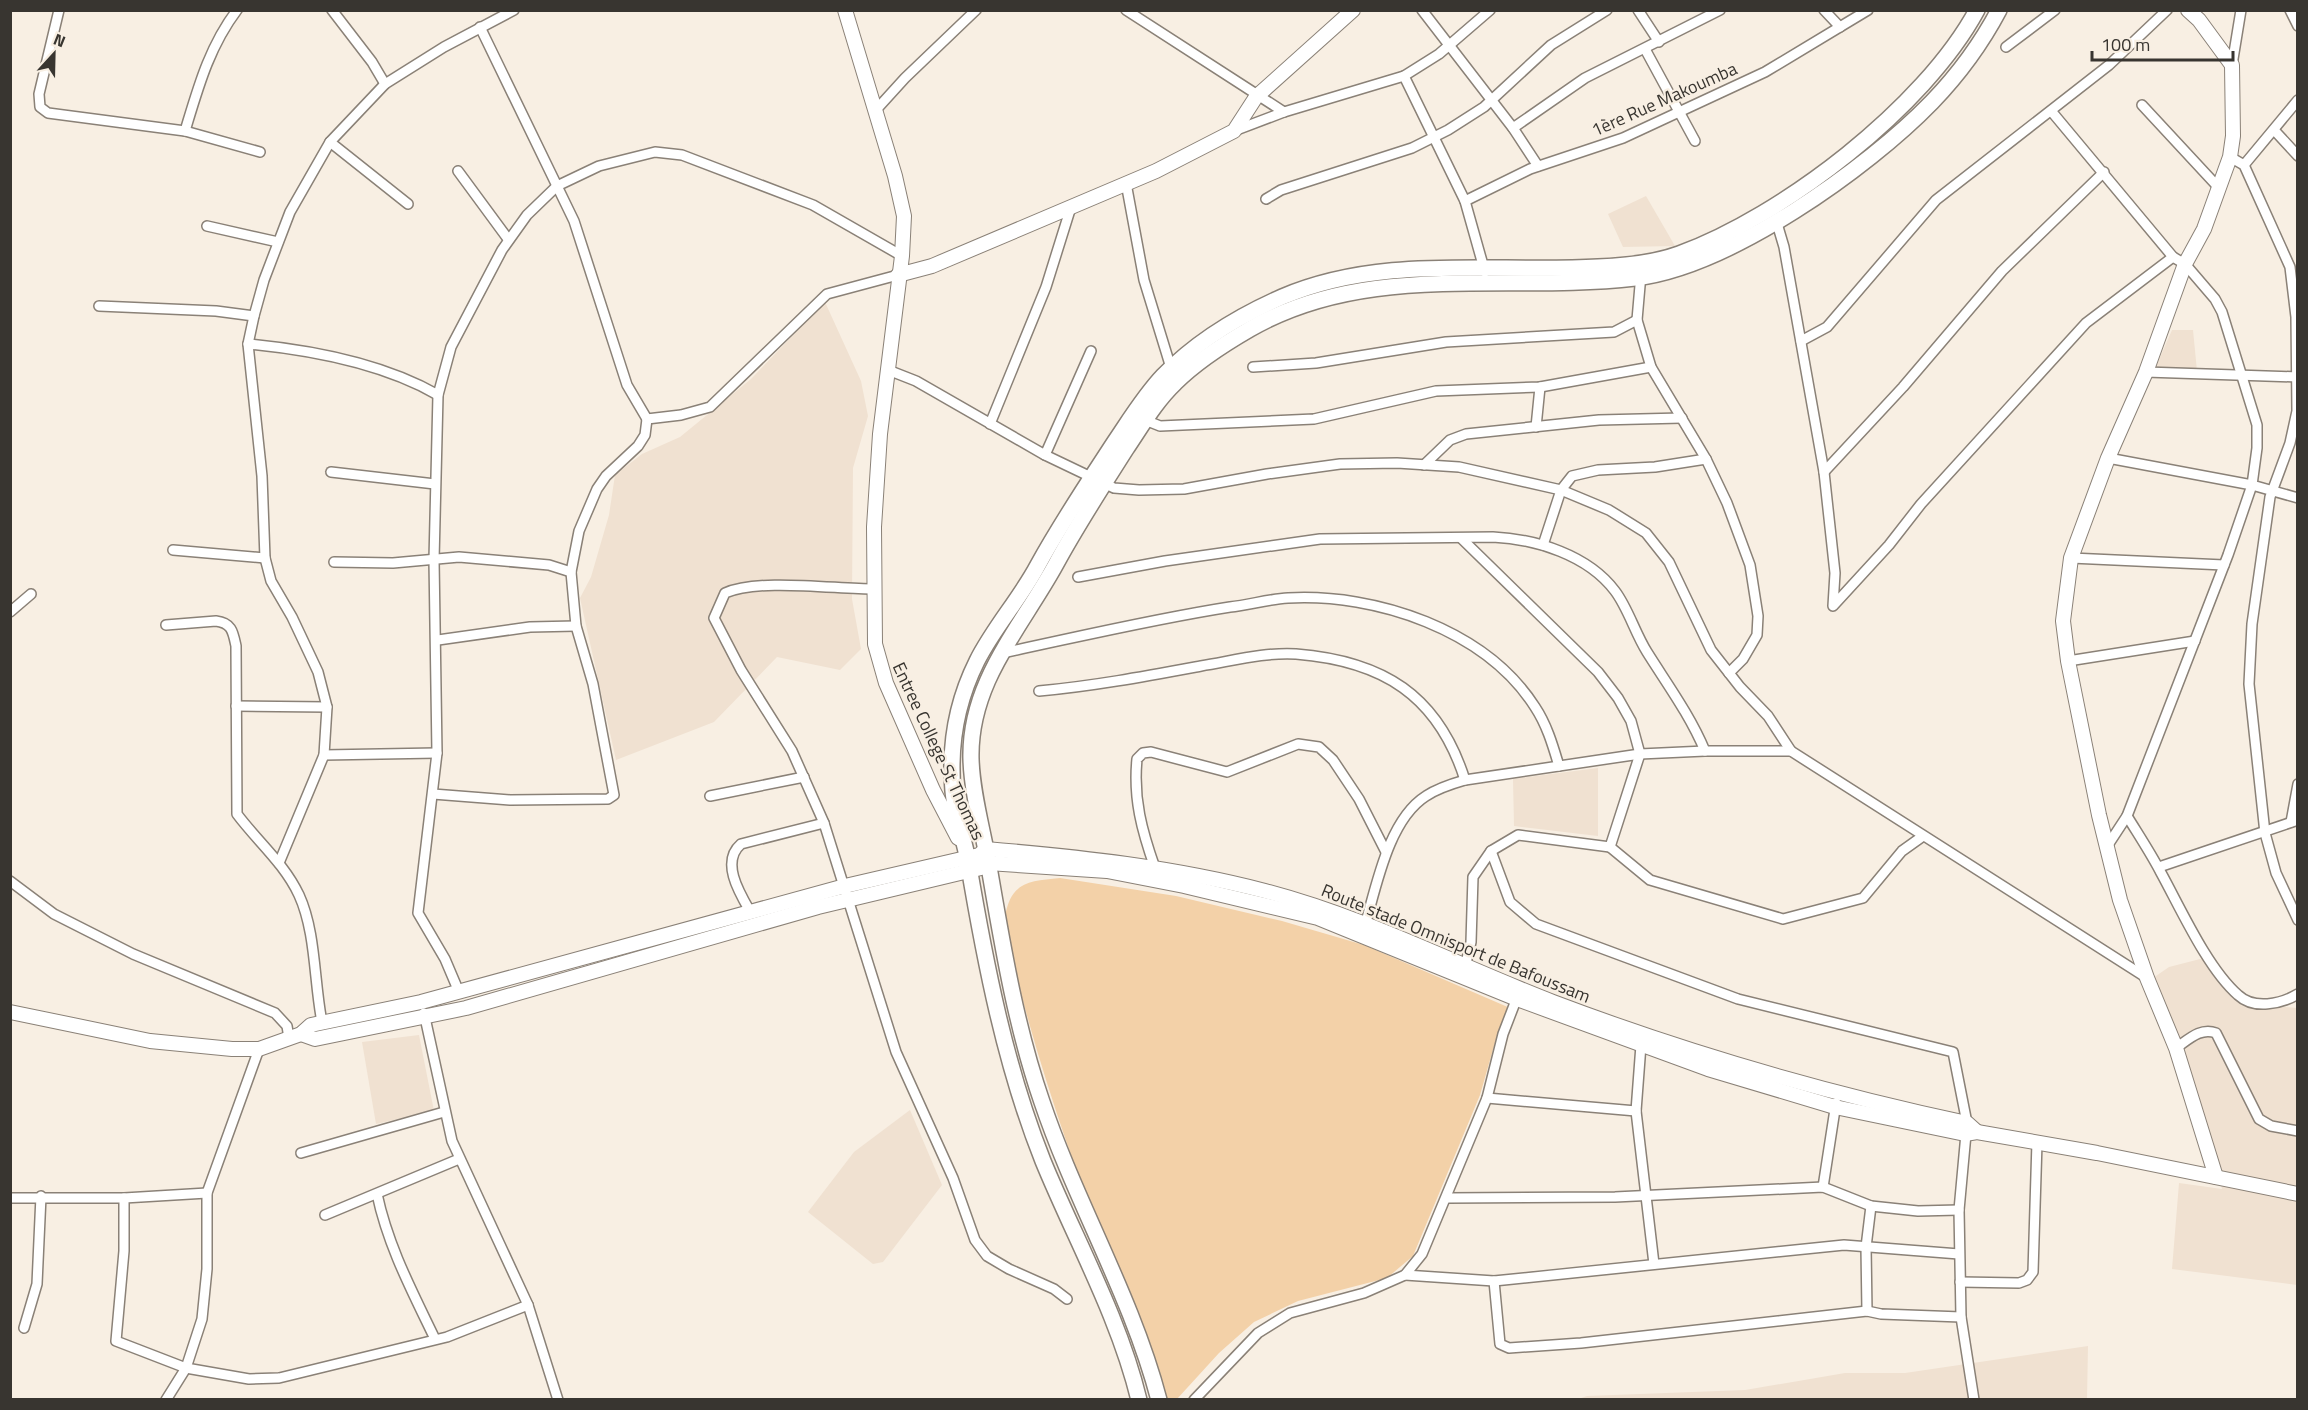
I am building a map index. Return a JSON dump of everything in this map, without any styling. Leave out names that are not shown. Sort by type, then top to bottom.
[{"type":"main road","points":[[1139,1400],[1112,1322],[1042,1157],[1018,1088],[994,994],[953,795],[952,761],[955,722],[977,661],[1097,481],[1174,384],[1201,362],[1254,326],[1291,309],[1339,294],[1390,286],[1485,276],[1687,267],[1732,246],[1774,215],[1891,118],[1953,49],[1977,10]]},
{"type":"main road","points":[[1774,215],[1879,150],[1924,110],[1968,60],[1999,10]]},
{"type":"main road","points":[[1159,1400],[1140,1339],[1042,1102],[1002,946],[975,798],[971,759],[972,733],[984,685],[1000,653],[1040,593],[1097,481],[1143,402],[1171,368],[1232,323],[1283,297],[1339,278],[1407,269],[1485,276]]},
{"type":"street","points":[[59,10],[39,94],[40,107],[48,113],[185,131],[260,152]]},
{"type":"street","points":[[185,131],[204,69],[226,25],[237,10]]},
{"type":"street","points":[[332,10],[372,62],[385,84]]},
{"type":"street","points":[[279,863],[324,755],[327,707],[318,672],[292,617],[271,581],[265,558],[262,476],[248,344],[254,316],[290,212],[330,142],[385,84],[480,27],[514,10]]},
{"type":"street","name":"Entree College St Thomas","points":[[845,10],[904,216],[902,256],[879,446],[874,589],[875,644],[879,666],[933,790],[968,862]]},
{"type":"street","points":[[875,111],[905,78],[976,10]]},
{"type":"street","points":[[1126,10],[1256,97],[1284,112]]},
{"type":"street","points":[[1234,131],[1256,97],[1353,10]]},
{"type":"street","points":[[1422,10],[1513,128],[1538,166]]},
{"type":"street","points":[[647,419],[681,416],[710,407],[827,294],[932,266],[1126,183],[1234,131],[1284,112],[1404,76],[1449,45],[1490,10]]},
{"type":"street","points":[[1266,199],[1281,190],[1412,148],[1433,138],[1474,114],[1551,45],[1607,10]]},
{"type":"street","points":[[1638,10],[1659,42]]},
{"type":"street","points":[[1513,128],[1565,90],[1606,66],[1645,49],[1719,10]]},
{"type":"street","points":[[1824,10],[1840,27]]},
{"type":"street","name":"1ère Rue Makoumba","points":[[1465,201],[1538,166],[1623,138],[1766,72],[1868,10]]},
{"type":"street","points":[[2006,47],[2024,36],[2055,10]]},
{"type":"street","points":[[1801,341],[1827,327],[1936,200],[2109,65],[2167,10]]},
{"type":"street","points":[[2188,10],[2199,20],[2232,65]]},
{"type":"street","points":[[1774,215],[1801,341],[1824,472],[1835,573],[1833,606],[1936,487],[2086,323],[2179,261],[2204,229],[2230,157],[2233,136],[2232,65],[2241,10]]},
{"type":"street","points":[[2290,10],[2298,26]]},
{"type":"street","points":[[433,794],[510,800],[612,798],[614,785],[600,729],[594,684],[576,626],[571,572],[579,531],[593,496],[606,476],[638,446],[645,435],[647,419],[627,386],[580,234],[480,27]]},
{"type":"street","points":[[1645,49],[1695,141]]},
{"type":"street","points":[[1404,76],[1465,201],[1485,276]]},
{"type":"street","points":[[2244,165],[2298,100]]},
{"type":"street","points":[[2142,105],[2219,188]]},
{"type":"street","points":[[2052,111],[2179,261],[2215,299],[2222,312],[2244,376],[2257,425],[2257,448],[2252,485],[2224,565],[2212,590],[2195,641],[2127,816],[2106,848]]},
{"type":"street","points":[[2274,130],[2298,156]]},
{"type":"street","points":[[330,142],[408,204]]},
{"type":"street","points":[[459,992],[445,959],[418,913],[437,753],[438,640],[434,560],[438,394],[451,347],[508,239],[527,215],[557,186],[599,166],[655,152],[682,155],[813,205],[902,256]]},
{"type":"street","points":[[2230,157],[2244,165],[2290,267],[2296,317],[2297,411],[2290,443],[2273,490],[2252,624],[2249,684],[2265,833],[2276,873],[2298,921]]},
{"type":"street","points":[[458,171],[508,239]]},
{"type":"street","points":[[1824,472],[1903,387],[2002,271],[2104,172]]},
{"type":"street","points":[[1126,183],[1144,280],[1171,368]]},
{"type":"street","points":[[990,424],[1046,287],[1071,207]]},
{"type":"street","points":[[207,226],[278,242]]},
{"type":"street","points":[[2179,261],[2146,372],[2108,458],[2071,558],[2063,621],[2068,661],[2106,848],[2120,900],[2147,978],[2176,1048],[2216,1177]]},
{"type":"street","points":[[1641,270],[1637,321],[1651,367],[1706,459],[1727,502],[1744,546],[1758,616],[1757,635],[1753,644],[1729,673]]},
{"type":"street","points":[[99,306],[216,311],[254,316]]},
{"type":"street","points":[[1253,367],[1317,363],[1446,342],[1614,332],[1637,321]]},
{"type":"street","points":[[248,344],[297,348],[363,366],[421,385],[438,394]]},
{"type":"street","points":[[1045,455],[1091,351]]},
{"type":"street","points":[[1145,420],[1160,426],[1314,419],[1436,391],[1540,387],[1651,367]]},
{"type":"street","points":[[888,370],[916,381],[1045,455],[1114,488],[1184,489],[1340,464],[1424,465],[1459,467],[1560,490],[1609,510],[1646,533],[1669,562],[1711,650],[1768,716],[1791,751],[2147,978]]},
{"type":"street","points":[[2146,372],[2297,377]]},
{"type":"street","points":[[1536,427],[1540,387]]},
{"type":"street","points":[[1424,465],[1458,436],[1599,420],[1682,418]]},
{"type":"street","points":[[2108,458],[2252,485],[2298,498]]},
{"type":"street","points":[[1543,544],[1560,490],[1572,476],[1584,472],[1706,459]]},
{"type":"street","points":[[331,472],[435,484]]},
{"type":"street","points":[[1461,538],[1598,672],[1618,698],[1631,721],[1640,754],[1610,847]]},
{"type":"street","points":[[1078,577],[1165,561],[1320,539],[1517,538],[1543,544],[1585,565],[1616,592],[1633,629],[1691,722],[1705,751]]},
{"type":"street","points":[[173,550],[265,558]]},
{"type":"street","points":[[334,562],[393,563],[459,557],[549,565],[571,572]]},
{"type":"street","points":[[2071,558],[2224,565]]},
{"type":"street","points":[[874,589],[777,586],[737,588],[725,594],[717,607],[714,618],[804,777],[824,823],[845,893],[867,952],[896,1052],[953,1179],[975,1240],[987,1256],[1009,1269],[1054,1289],[1067,1299]]},
{"type":"street","points":[[10,612],[32,594]]},
{"type":"street","points":[[1000,653],[1168,616],[1288,598],[1347,601],[1389,609],[1448,631],[1474,648],[1523,690],[1546,727],[1559,766]]},
{"type":"street","points":[[166,625],[216,621],[231,627],[236,646],[237,814],[279,863],[299,896],[309,934],[322,1022]]},
{"type":"street","points":[[438,640],[530,627],[576,626]]},
{"type":"street","points":[[2068,661],[2195,641]]},
{"type":"street","points":[[1039,691],[1083,687],[1250,658],[1294,654],[1351,663],[1390,679],[1426,706],[1444,729],[1465,780]]},
{"type":"street","points":[[236,705],[327,707]]},
{"type":"street","points":[[1155,868],[1137,813],[1135,792],[1137,759],[1143,753],[1151,752],[1227,772],[1298,744],[1319,747],[1333,759],[1359,799],[1386,852]]},
{"type":"street","points":[[1364,929],[1386,852],[1411,810],[1424,796],[1444,786],[1465,780],[1640,754],[1791,751]]},
{"type":"street","points":[[324,755],[437,753]]},
{"type":"street","points":[[710,796],[804,777]]},
{"type":"street","points":[[2159,867],[2265,833],[2294,821],[2298,784]]},
{"type":"street","points":[[2127,816],[2159,867],[2190,927],[2218,971],[2238,995],[2255,1003],[2277,1004],[2298,994]]},
{"type":"street","points":[[751,913],[734,877],[732,858],[734,850],[741,844],[824,823]]},
{"type":"street","points":[[1465,967],[1471,942],[1473,877],[1491,851],[1518,835],[1610,847],[1650,880],[1784,919],[1863,898],[1902,851],[1923,836]]},
{"type":"street","points":[[1491,851],[1510,902],[1536,924],[1738,999],[1953,1052],[1970,1130],[1959,1210],[1959,1254],[1961,1317],[1974,1400]]},
{"type":"street","name":"Route stade Omnisport de Bafoussam","points":[[845,893],[968,862],[981,868],[987,856]]},
{"type":"street","name":"Route stade Omnisport de Bafoussam","points":[[987,856],[1155,868],[1265,891],[1465,967],[1519,994],[1643,1035],[1710,1063]]},
{"type":"street","name":"Route stade Omnisport de Bafoussam","points":[[987,856],[1107,871],[1173,884],[1364,929],[1641,1046],[1710,1063],[1836,1101],[1970,1130],[2298,1194]]},
{"type":"street","points":[[10,881],[54,914],[134,954],[275,1013],[295,1036],[315,1039],[520,993],[845,893]]},
{"type":"street","points":[[10,1012],[150,1041],[232,1049],[259,1049],[295,1036],[311,1025],[322,1022],[421,1002],[751,913],[845,893]]},
{"type":"street","points":[[1194,1400],[1258,1333],[1290,1313],[1364,1293],[1405,1275],[1422,1254],[1448,1198],[1486,1098],[1503,1034],[1519,994]]},
{"type":"street","points":[[421,1002],[444,1112],[459,1160],[528,1305],[558,1400]]},
{"type":"street","points":[[2176,1048],[2199,1033],[2208,1030],[2216,1033],[2259,1119],[2271,1126],[2298,1131]]},
{"type":"street","points":[[1641,1046],[1636,1111],[1654,1264]]},
{"type":"street","points":[[166,1400],[186,1368],[205,1302],[207,1193],[259,1049]]},
{"type":"street","points":[[1486,1098],[1636,1111]]},
{"type":"street","points":[[1823,1187],[1836,1101]]},
{"type":"street","points":[[301,1154],[444,1112]]},
{"type":"street","points":[[1960,1282],[2019,1283],[2027,1280],[2033,1272],[2037,1142]]},
{"type":"street","points":[[325,1215],[459,1160]]},
{"type":"street","points":[[1448,1198],[1615,1197],[1823,1187],[1871,1206],[1918,1210],[1959,1210]]},
{"type":"street","points":[[10,1198],[41,1196],[124,1198],[207,1193]]},
{"type":"street","points":[[377,1194],[385,1230],[435,1339]]},
{"type":"street","points":[[24,1328],[37,1284],[41,1196]]},
{"type":"street","points":[[124,1198],[124,1251],[116,1341],[186,1368],[249,1379],[279,1378],[447,1337],[528,1305]]},
{"type":"street","points":[[1867,1311],[1866,1248],[1871,1206]]},
{"type":"street","points":[[1405,1275],[1494,1281],[1844,1245],[1959,1254]]},
{"type":"street","points":[[1494,1281],[1500,1344],[1509,1348],[1581,1343],[1867,1311],[1881,1314],[1961,1317]]},
{"type":"shaded area","points":[[1646,196],[1675,246],[1623,247],[1608,214]]},
{"type":"shaded area","points":[[825,302],[861,381],[868,416],[853,468],[852,599],[861,649],[840,670],[777,657],[714,722],[616,760],[580,598],[591,577],[609,515],[615,475],[642,454],[680,437],[751,379]]},
{"type":"shaded area","points":[[2172,330],[2193,330],[2197,371],[2155,369]]},
{"type":"shaded area","points":[[1598,768],[1598,836],[1514,826],[1513,779]]},
{"type":"shaded area","points":[[1060,878],[1176,896],[1282,921],[1364,945],[1510,1008],[1498,1032],[1480,1095],[1413,1256],[1387,1278],[1298,1301],[1254,1322],[1219,1353],[1177,1399],[1163,1399],[1106,1252],[1053,1103],[1008,947],[1005,917],[1012,896],[1017,890],[1031,882]]},
{"type":"shaded area","points":[[2204,958],[2240,1003],[2297,1008],[2297,1285],[2172,1269],[2179,1183],[2222,1189],[2206,1121],[2153,978],[2169,967]]},
{"type":"shaded area","points":[[419,1035],[434,1111],[376,1124],[362,1042]]},
{"type":"shaded area","points":[[910,1110],[942,1185],[883,1262],[873,1264],[808,1212],[854,1152]]},
{"type":"shaded area","points":[[2088,1346],[2087,1399],[1575,1400],[1587,1396],[1745,1390],[1845,1373],[1905,1373]]}]
